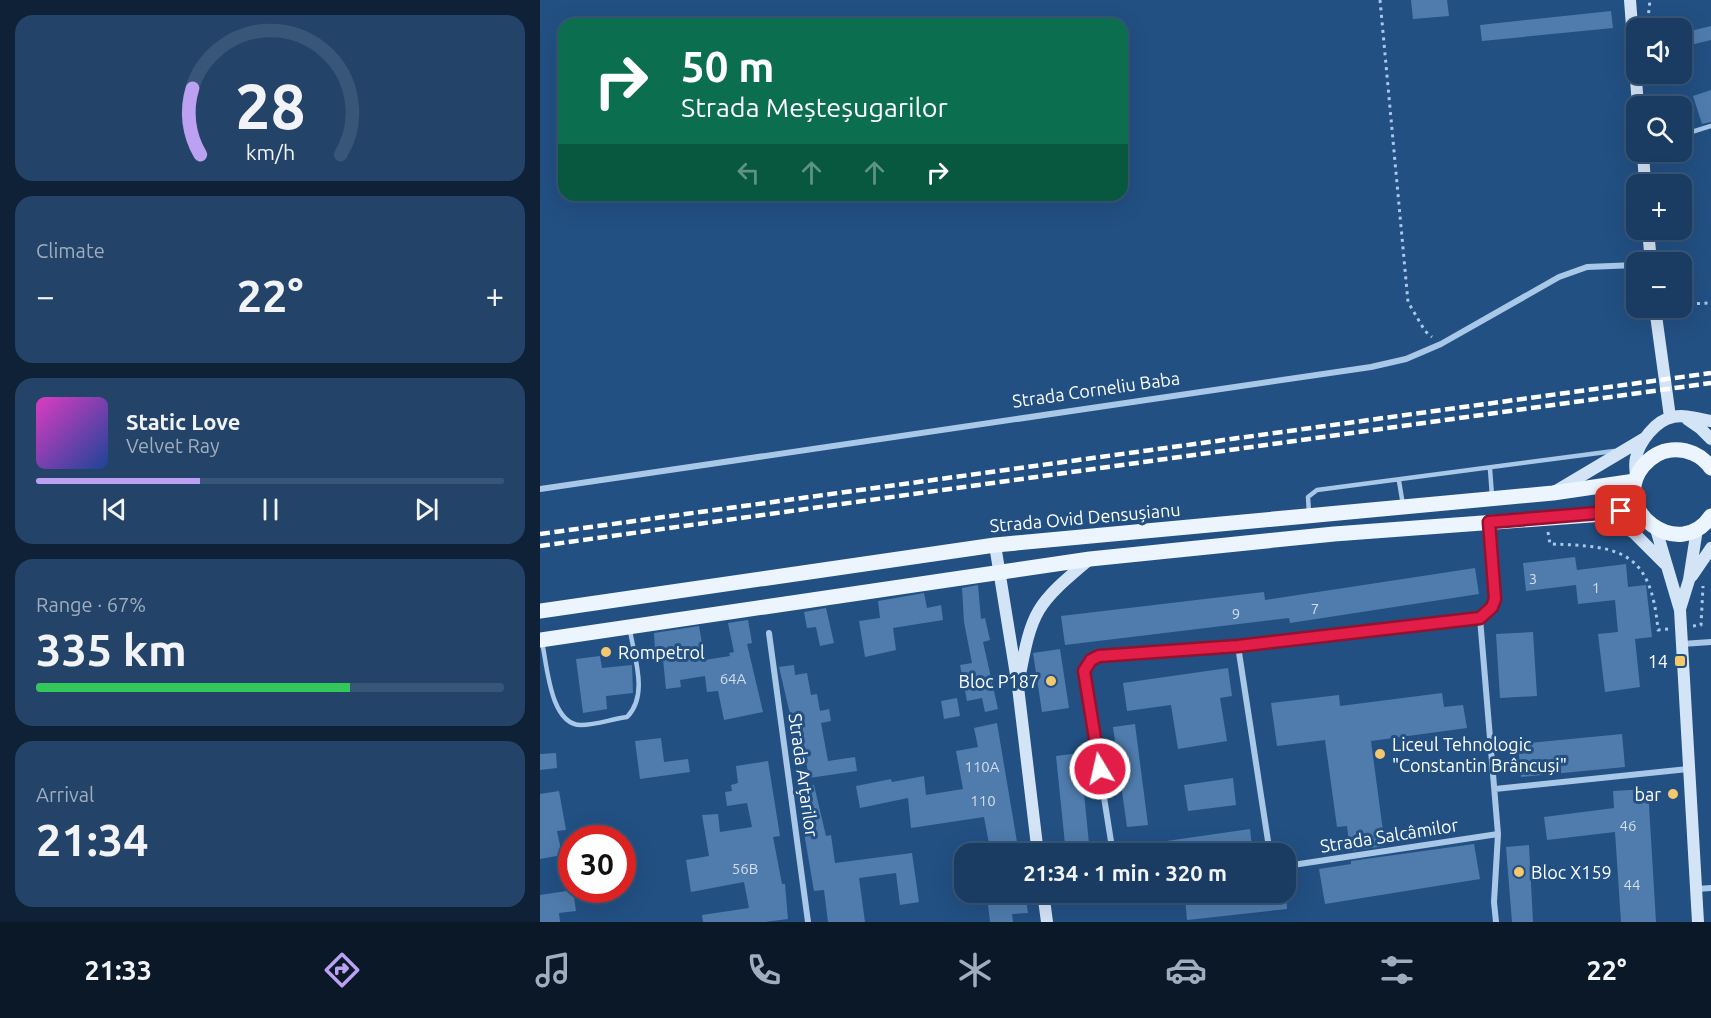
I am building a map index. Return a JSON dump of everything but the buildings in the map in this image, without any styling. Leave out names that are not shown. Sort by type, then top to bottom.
[{"type":"main road","points":[[1630,0],[1637,96]]},
{"type":"main road","points":[[1657,318],[1676,416]]},
{"type":"main road","points":[[1676,416],[1701,428],[1711,439]]},
{"type":"main road","points":[[1553,493],[1645,438],[1676,416],[1711,421]]},
{"type":"main road","points":[[1645,438],[1635,459],[1634,495],[1637,508],[1645,520],[1656,529],[1669,534],[1683,534],[1697,530],[1711,516]]},
{"type":"main road","points":[[1636,479],[1649,460],[1669,450],[1690,452],[1700,457],[1711,468]]},
{"type":"main road","name":"Strada Ovid Densușianu","points":[[540,611],[995,545],[1553,493],[1636,479]]},
{"type":"main road","points":[[541,639],[1090,559],[1489,522],[1604,514],[1637,508]]},
{"type":"main road","points":[[1604,514],[1634,533],[1670,571]]},
{"type":"main road","points":[[1656,529],[1680,610],[1698,922]]},
{"type":"main road","points":[[1680,610],[1689,580],[1697,530]]},
{"type":"main road","points":[[995,545],[1018,687],[1037,843]]},
{"type":"main road","points":[[1689,580],[1711,548]]},
{"type":"main road","points":[[1018,687],[1029,627],[1037,609],[1051,591],[1090,559]]},
{"type":"main road","points":[[1044,903],[1047,922]]},
{"type":"street","name":"Strada Corneliu Baba","points":[[540,489],[1371,367],[1407,359],[1441,344],[1559,277],[1587,267],[1626,265]]},
{"type":"street","points":[[1111,843],[1084,671],[1087,665],[1099,656],[1238,646],[1480,618],[1492,607],[1495,599],[1489,522]]},
{"type":"street","points":[[1480,618],[1498,834],[1494,902],[1496,922]]},
{"type":"street","name":"Strada Arțarilor","points":[[769,633],[808,922]]},
{"type":"street","points":[[1682,644],[1711,642]]},
{"type":"street","points":[[1238,646],[1268,843]]},
{"type":"street","points":[[1495,789],[1688,769]]},
{"type":"street","name":"Strada Salcâmilor","points":[[1296,864],[1498,834]]},
{"type":"street","points":[[1696,889],[1711,888]]},
{"type":"lane","points":[[1692,132],[1711,126]]},
{"type":"lane","points":[[1309,516],[1307,501],[1313,492],[1625,449]]},
{"type":"lane","points":[[1490,469],[1492,499]]},
{"type":"lane","points":[[1400,481],[1403,507]]},
{"type":"lane","points":[[541,639],[555,705],[566,720],[580,725],[627,717],[636,705],[639,689],[629,626]]},
{"type":"path","points":[[1380,0],[1408,302],[1425,331],[1441,344]]},
{"type":"path","points":[[1648,18],[1650,0]]},
{"type":"path","points":[[1692,304],[1711,303]]},
{"type":"path","points":[[1546,519],[1550,544],[1606,548],[1631,560],[1643,573],[1652,589],[1658,630],[1701,625],[1700,600],[1703,583]]},
{"type":"railway","points":[[540,534],[1711,373]]},
{"type":"railway","points":[[540,546],[1711,383]]},
{"type":"place","name":"Rompetrol","points":[[606,652]]},
{"type":"place","name":"14","points":[[1680,661]]},
{"type":"place","name":"Bloc P187","points":[[1051,681]]},
{"type":"place","name":"Liceul Tehnologic \"Constantin Brâncuși\"","points":[[1380,754]]},
{"type":"place","name":"bar","points":[[1673,794]]},
{"type":"place","name":"Bloc X159","points":[[1519,872]]},
{"type":"route","points":[[1100,769],[1084,671],[1091,660],[1099,656],[1238,646],[1480,618],[1492,607],[1495,599],[1489,522],[1621,511]]}]
